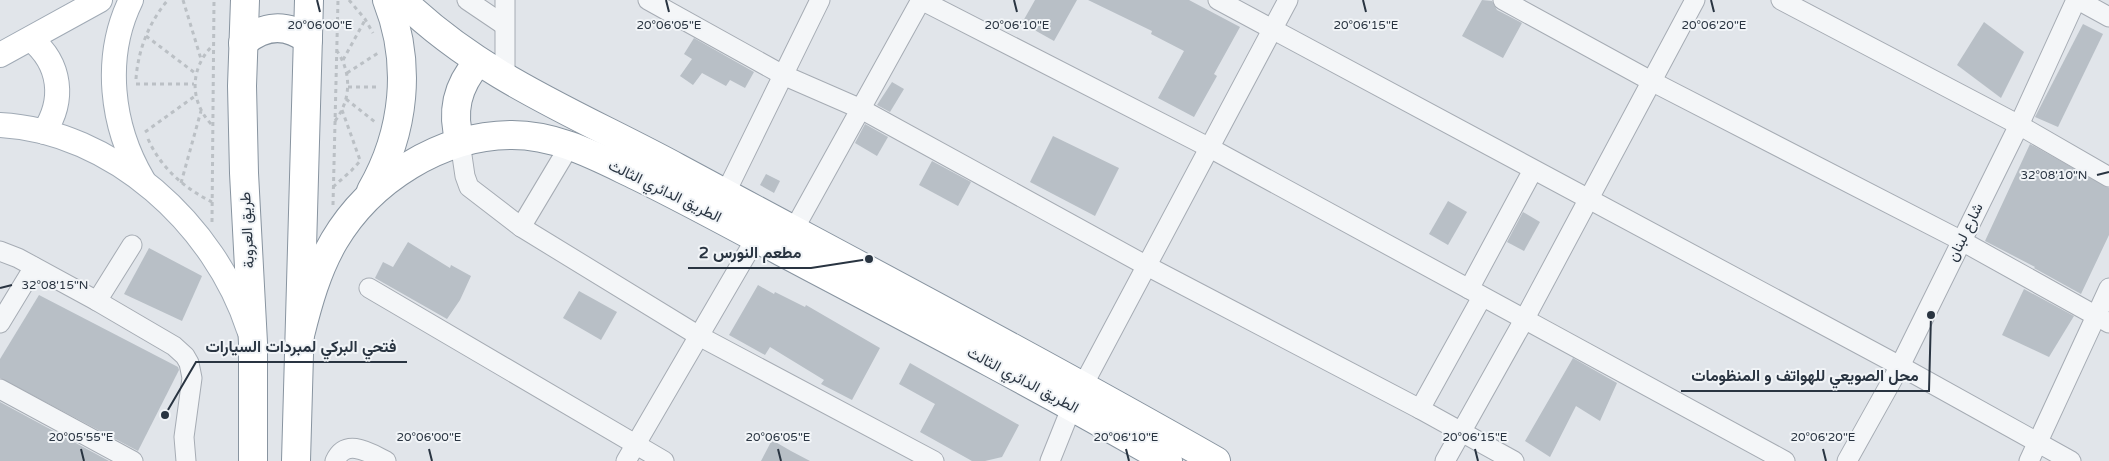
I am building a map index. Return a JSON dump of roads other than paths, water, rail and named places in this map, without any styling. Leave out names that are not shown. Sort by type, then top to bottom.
[{"type":"highway","name":"طريق العروبة","points":[[245,0],[242,86],[244,173],[253,343],[253,461]]},
{"type":"highway","points":[[296,461],[309,0]]},
{"type":"highway","points":[[366,199],[394,140],[402,97],[401,54],[397,32],[387,0]]},
{"type":"highway","name":"الطريق الدائري الثالث","points":[[402,0],[434,29],[478,62],[793,231],[1077,396],[1140,454],[1168,461]]},
{"type":"highway","points":[[244,42],[258,32],[275,28],[293,31],[308,40]]},
{"type":"highway","points":[[460,142],[455,118],[456,106],[463,82],[478,62]]},
{"type":"highway","name":"الطريق الدائري الثالث","points":[[300,336],[309,300],[325,257],[334,240],[366,199],[418,161],[460,142],[496,136],[534,136],[570,145],[664,189],[756,238],[1077,396],[1216,461]]},
{"type":"main road","points":[[0,55],[100,0]]},
{"type":"main road","points":[[131,0],[117,45],[114,87],[116,107],[127,148],[146,185]]},
{"type":"main road","points":[[31,39],[46,54],[58,82],[56,108],[44,132]]},
{"type":"main road","points":[[0,125],[44,132],[73,142],[108,159],[146,185],[182,217],[212,255],[236,297],[253,343]]},
{"type":"street","points":[[467,0],[504,25]]},
{"type":"street","points":[[505,0],[505,78]]},
{"type":"street","points":[[648,0],[783,74],[861,109],[1147,266],[1420,408],[1514,461]]},
{"type":"street","points":[[725,194],[820,0]]},
{"type":"street","points":[[793,231],[921,0],[1210,148],[1785,461]]},
{"type":"street","points":[[1218,0],[1900,366],[2071,461]]},
{"type":"street","points":[[1050,461],[1077,396],[1288,0]]},
{"type":"street","points":[[1503,0],[1651,81],[1960,240],[2102,319]]},
{"type":"street","points":[[1444,461],[1524,320],[1695,0]]},
{"type":"street","points":[[1781,0],[2019,124],[2109,177]]},
{"type":"street","points":[[2077,0],[2109,17]]},
{"type":"street","name":"شارع لبنان","points":[[1847,461],[1900,366],[1960,240],[2019,124],[2077,0]]},
{"type":"street","points":[[460,142],[465,176],[469,187],[521,227],[699,336],[934,461]]},
{"type":"street","points":[[521,227],[570,145]]},
{"type":"street","points":[[1420,408],[1534,170]]},
{"type":"street","points":[[626,461],[756,238]]},
{"type":"street","points":[[97,301],[132,245]]},
{"type":"street","points":[[0,251],[97,301],[180,350],[190,363],[192,378],[184,437],[186,461]]},
{"type":"street","points":[[0,323],[34,267]]},
{"type":"street","points":[[369,288],[664,461]]},
{"type":"street","points":[[2029,461],[2037,442],[2102,319],[2109,288]]},
{"type":"street","points":[[0,389],[133,461]]},
{"type":"street","points":[[335,461],[341,452],[355,447],[362,448],[386,461]]},
{"type":"place","name":"مطعم النورس 2","points":[[869,259]]},
{"type":"place","name":"محل الصويعي للهواتف و المنظومات","points":[[1931,315]]},
{"type":"place","name":"فتحي البركي لمبردات السيارات","points":[[165,415]]}]
